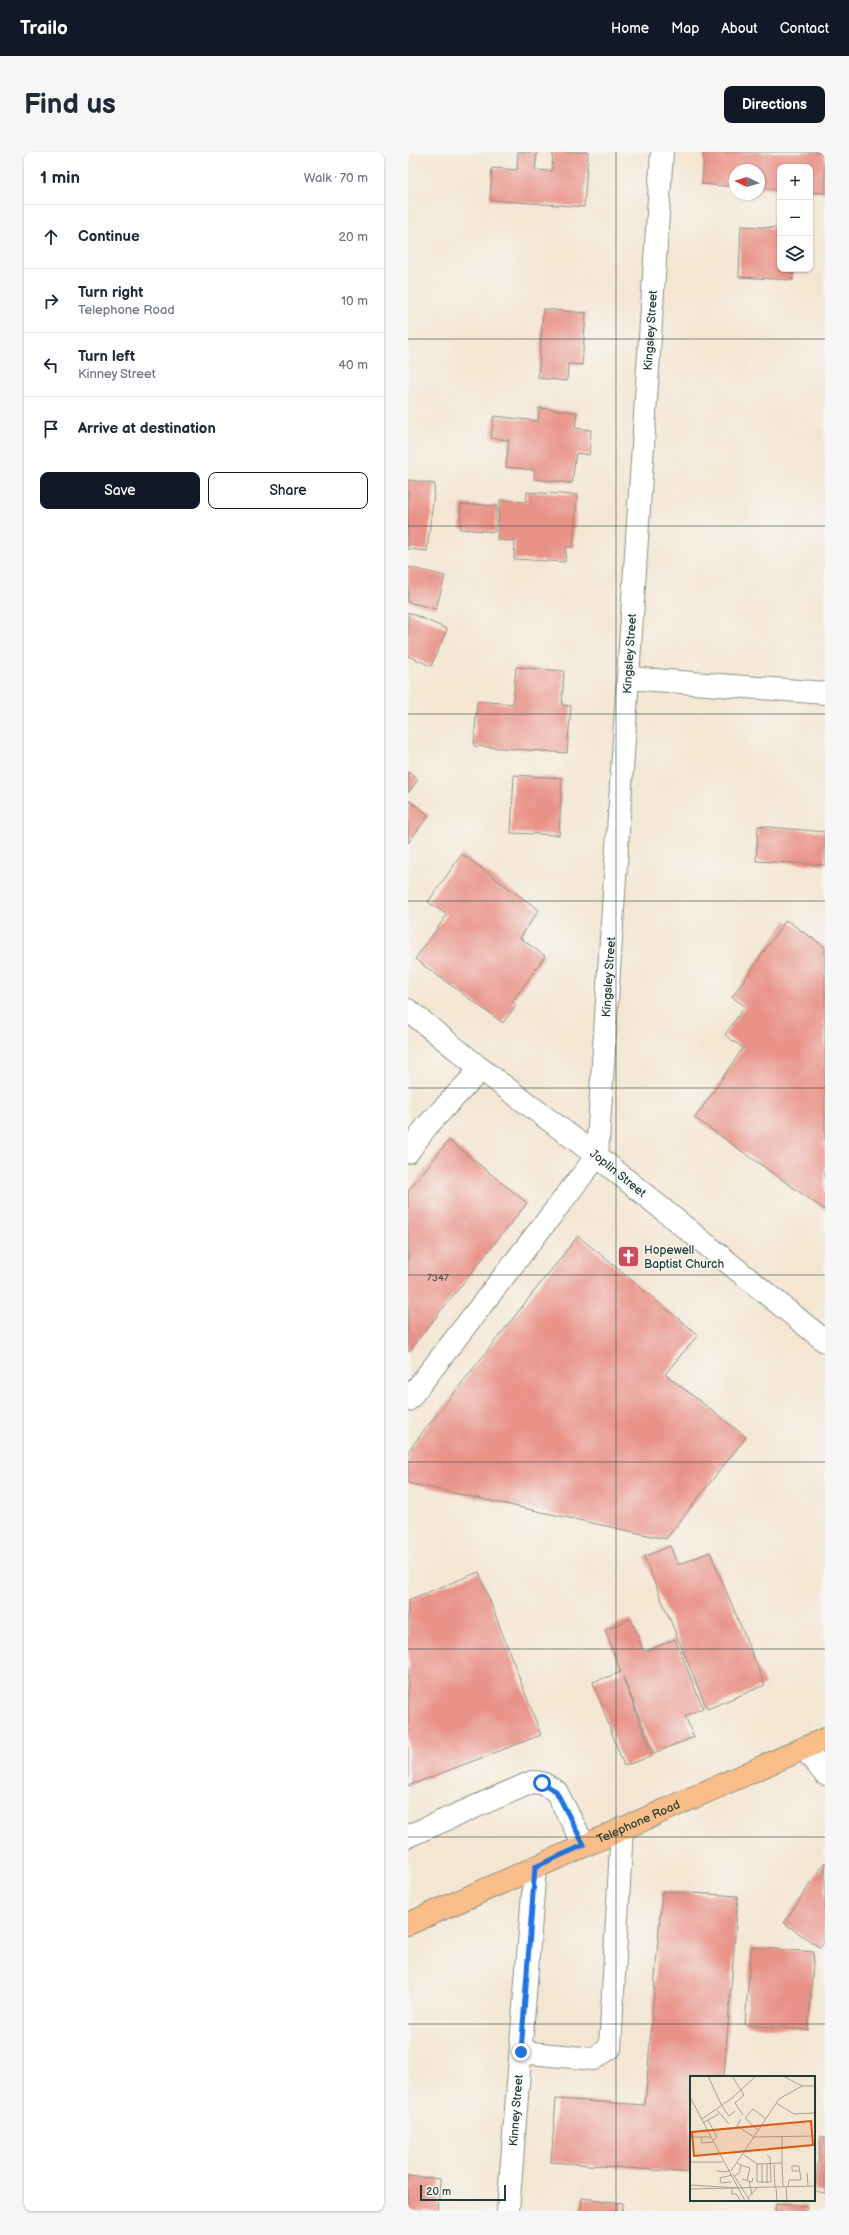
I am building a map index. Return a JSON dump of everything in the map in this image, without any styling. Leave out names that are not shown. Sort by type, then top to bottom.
[{"type":"main road","name":"Telephone Road","points":[[408,1924],[825,1738]]},
{"type":"street","name":"Kingsley Street","points":[[597,1156],[662,152]]},
{"type":"street","points":[[628,678],[825,693]]},
{"type":"street","name":"Joplin Street","points":[[408,1010],[481,1069],[597,1156],[825,1341]]},
{"type":"street","points":[[408,1152],[427,1126],[481,1069]]},
{"type":"street","points":[[408,1400],[597,1156]]},
{"type":"street","points":[[804,1748],[825,1774]]},
{"type":"street","points":[[408,1836],[532,1782],[542,1783],[556,1791],[584,1845]]},
{"type":"street","points":[[521,2052],[593,2059],[610,2048],[622,1828]]},
{"type":"street","name":"Kinney Street","points":[[508,2211],[535,1867]]},
{"type":"building","points":[[518,152],[537,152],[535,170],[552,171],[553,152],[588,152],[584,207],[490,200],[492,168],[517,170]]},
{"type":"building","points":[[704,152],[825,152],[825,193],[813,192],[813,164],[777,164],[777,190],[765,189],[765,164],[729,164],[729,186],[702,184]]},
{"type":"building","points":[[741,226],[777,228],[777,272],[793,272],[793,280],[739,277]]},
{"type":"building","points":[[543,309],[586,313],[582,365],[568,364],[567,381],[538,378]]},
{"type":"building","points":[[539,408],[577,412],[575,428],[591,430],[589,455],[576,453],[572,483],[534,479],[534,470],[506,467],[509,440],[491,438],[494,416],[538,421]]},
{"type":"building","points":[[408,480],[435,484],[427,551],[408,549]]},
{"type":"building","points":[[527,492],[577,495],[573,547],[566,547],[565,562],[514,559],[515,541],[497,540],[500,500],[526,502]]},
{"type":"building","points":[[461,504],[497,506],[495,532],[460,529]]},
{"type":"building","points":[[408,567],[445,576],[436,609],[408,602]]},
{"type":"building","points":[[408,612],[447,629],[431,666],[408,656]]},
{"type":"building","points":[[516,667],[564,671],[562,705],[571,706],[567,753],[474,746],[477,701],[513,704]]},
{"type":"building","points":[[408,772],[418,780],[408,793]]},
{"type":"building","points":[[514,775],[562,778],[559,835],[511,833]]},
{"type":"building","points":[[408,800],[429,815],[408,843]]},
{"type":"building","points":[[758,826],[825,832],[825,865],[756,861]]},
{"type":"building","points":[[462,854],[539,910],[520,938],[545,956],[512,1002],[516,1005],[503,1023],[415,959],[447,915],[428,902]]},
{"type":"building","points":[[786,920],[825,947],[825,1210],[695,1118],[743,1048],[725,1035],[745,1006],[732,997]]},
{"type":"building","points":[[449,1140],[527,1203],[408,1352],[408,1191]]},
{"type":"building","points":[[578,1236],[698,1335],[665,1374],[746,1437],[666,1539],[408,1483],[408,1451]]},
{"type":"building","points":[[670,1546],[678,1565],[710,1552],[765,1685],[707,1709],[644,1557]]},
{"type":"building","points":[[479,1572],[541,1735],[408,1786],[408,1600]]},
{"type":"building","points":[[631,1619],[644,1652],[675,1639],[703,1708],[685,1716],[694,1737],[654,1753],[623,1677],[652,1756],[624,1766],[593,1682],[621,1672],[605,1630]]},
{"type":"building","points":[[825,1862],[825,1941],[820,1948],[784,1923]]},
{"type":"building","points":[[662,1891],[738,1896],[724,2076],[690,2076],[690,2173],[551,2162],[556,2099],[645,2105]]},
{"type":"building","points":[[751,1947],[814,1952],[808,2030],[745,2025]]},
{"type":"building","points":[[821,2136],[825,2137],[825,2193],[815,2191]]},
{"type":"building","points":[[408,2176],[440,2179],[438,2211],[408,2211]]},
{"type":"building","points":[[582,2198],[623,2203],[622,2211],[580,2211]]},
{"type":"building","points":[[776,2204],[807,2206],[806,2211],[775,2211]]},
{"type":"place","name":"Hopewell Baptist Church","points":[[628,1257]]},
{"type":"route","points":[[521,2052],[535,1867],[584,1845],[556,1791],[542,1783]]}]
